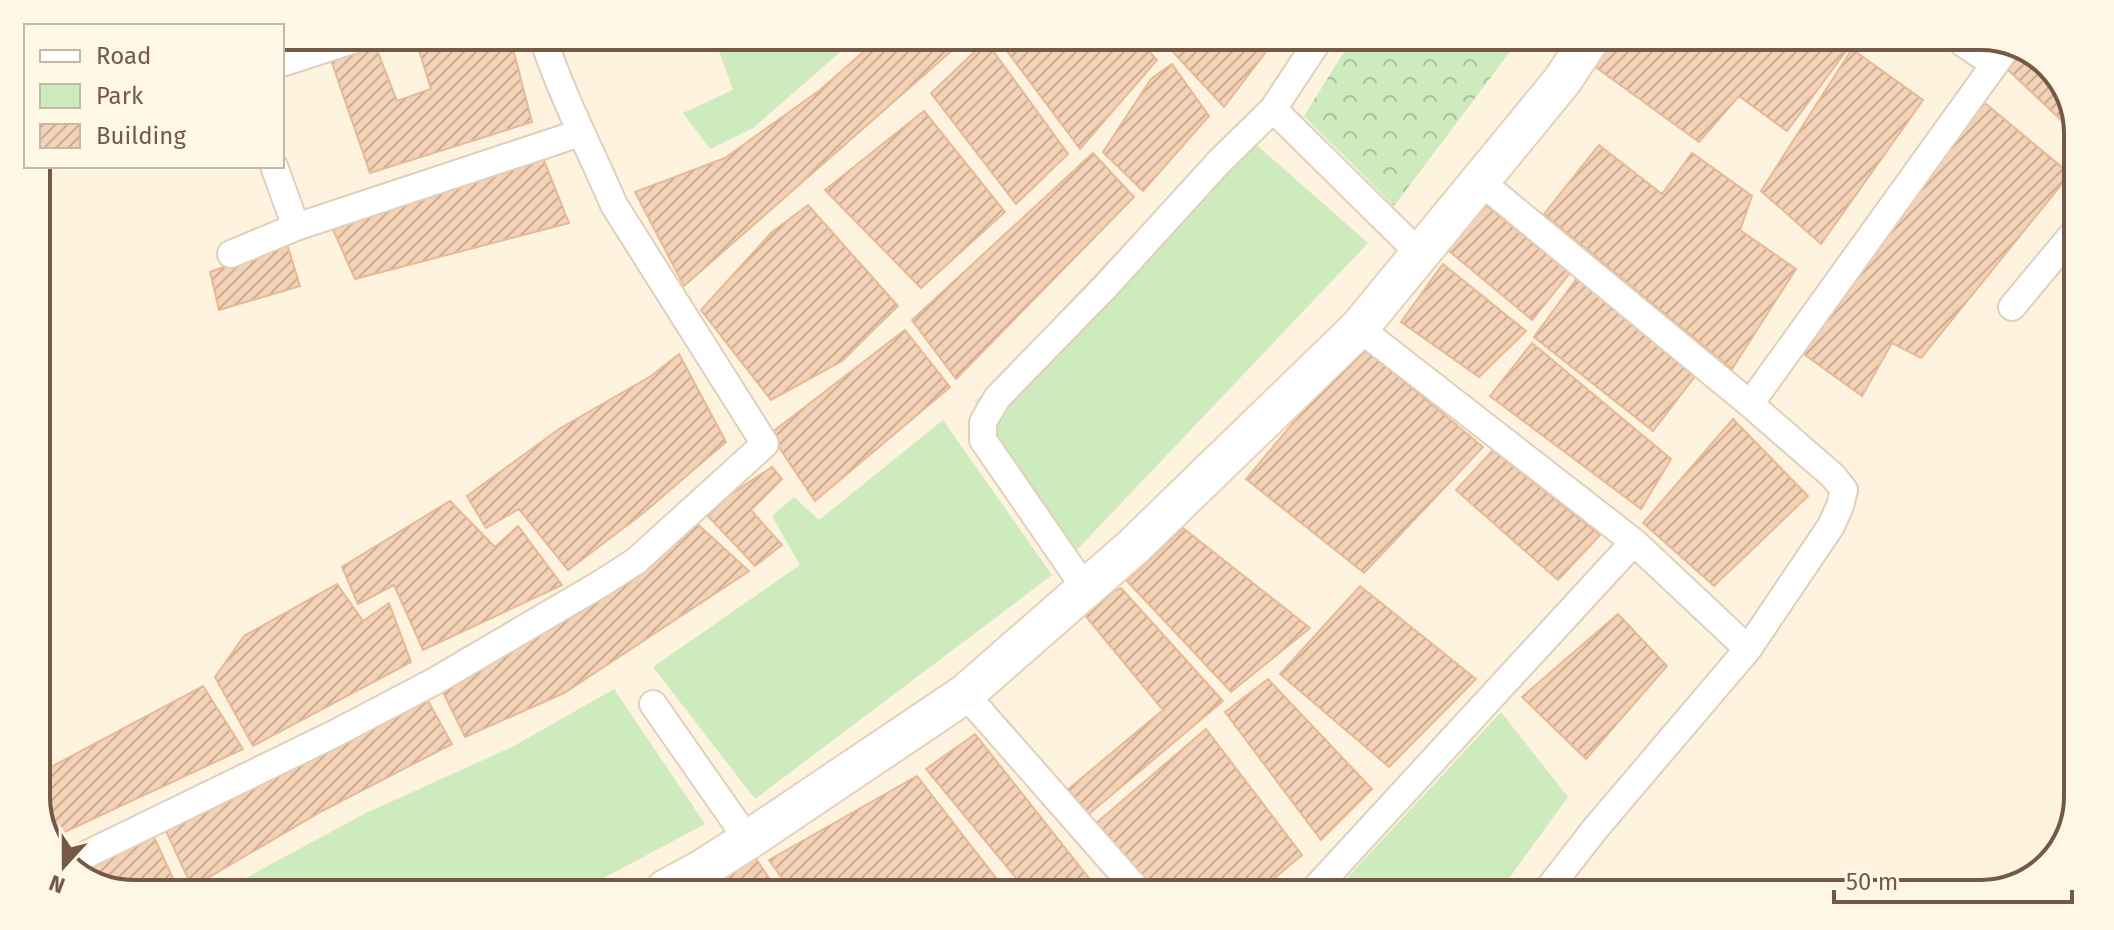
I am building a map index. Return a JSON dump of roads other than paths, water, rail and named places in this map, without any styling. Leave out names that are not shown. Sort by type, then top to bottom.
[{"type":"street","points":[[284,62],[322,50]]},
{"type":"street","points":[[104,846],[435,681],[602,583],[636,561],[765,444],[614,205],[580,133],[547,50]]},
{"type":"street","points":[[1085,588],[983,440],[983,422],[997,398],[1106,286],[1219,162],[1273,109],[1312,50]]},
{"type":"street","points":[[681,880],[748,840],[965,694],[1133,547],[1359,328],[1562,81],[1583,50]]},
{"type":"street","points":[[1750,404],[2002,54]]},
{"type":"street","points":[[1273,109],[1420,254]]},
{"type":"street","points":[[231,254],[296,227],[580,133]]},
{"type":"street","points":[[275,168],[296,227]]},
{"type":"street","points":[[1480,181],[1750,404],[1833,476],[1844,490],[1831,526],[1748,649],[1555,880]]},
{"type":"street","points":[[2012,307],[2064,245]]},
{"type":"street","points":[[1359,328],[1634,542],[1748,649]]},
{"type":"street","points":[[1323,880],[1634,542]]},
{"type":"street","points":[[965,694],[1128,880]]},
{"type":"street","points":[[653,704],[748,840]]}]
